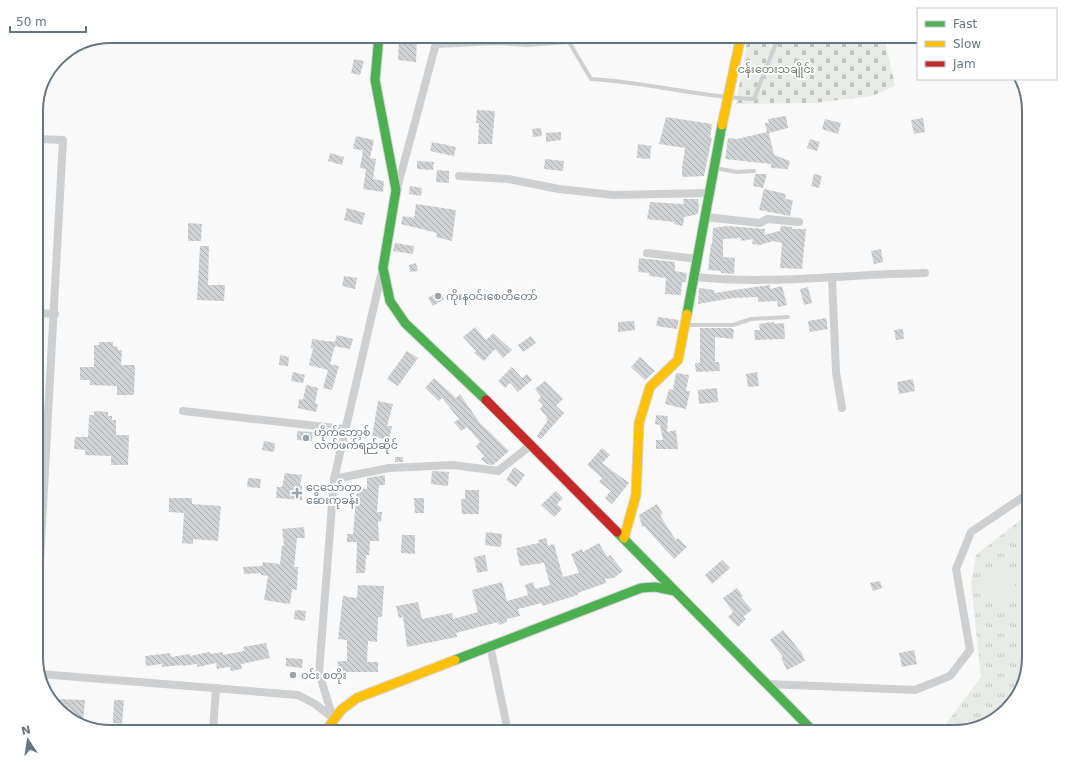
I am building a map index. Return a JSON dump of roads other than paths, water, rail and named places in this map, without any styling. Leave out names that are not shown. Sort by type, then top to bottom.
[{"type":"main road","points":[[379,43],[376,80],[396,190],[383,268],[390,301],[405,323],[531,445],[807,725]]},
{"type":"main road","points":[[624,538],[636,495],[639,423],[650,387],[678,360],[695,277],[713,168],[740,43]]},
{"type":"main road","points":[[329,725],[333,718],[347,703],[363,695],[490,645],[641,588],[655,587],[675,591]]},
{"type":"street","points":[[396,190],[437,43]]},
{"type":"street","points":[[43,139],[64,140],[54,314],[43,450]]},
{"type":"street","points":[[459,176],[508,179],[559,189],[613,195],[709,193]]},
{"type":"street","points":[[705,218],[760,223],[767,219],[799,222]]},
{"type":"street","points":[[647,253],[698,259]]},
{"type":"street","points":[[333,718],[319,673],[334,479],[344,430],[383,268]]},
{"type":"street","points":[[695,277],[732,281],[793,280],[876,274],[925,273]]},
{"type":"street","points":[[832,277],[836,372],[842,408]]},
{"type":"street","points":[[43,313],[54,314]]},
{"type":"street","points":[[183,411],[344,430]]},
{"type":"street","points":[[334,479],[389,468],[453,466],[498,471],[531,445]]},
{"type":"street","points":[[768,684],[914,690],[950,676],[970,650],[956,569],[971,532],[1022,498]]},
{"type":"street","points":[[490,645],[507,725]]},
{"type":"street","points":[[45,674],[298,695],[315,704],[333,718]]},
{"type":"street","points":[[213,725],[216,688]]},
{"type":"lane","points":[[436,46],[496,43],[527,45],[555,43]]},
{"type":"lane","points":[[570,43],[591,80],[615,80],[728,98],[754,99],[776,43]]},
{"type":"lane","points":[[713,168],[737,172],[754,171]]},
{"type":"lane","points":[[686,325],[733,325],[751,319],[788,317]]},
{"type":"place","name":"ကိုးနဝင်းစေတီတော်","points":[[438,296]]},
{"type":"place","name":"ဟိုက်ဘော့စ် လက်ဖက်ရည်ဆိုင်","points":[[306,438]]},
{"type":"place","name":"ငွေသော်တာ ဆေးကုခန်း","points":[[297,493]]},
{"type":"place","name":"ဝင်း စတိုး","points":[[293,675]]},
{"type":"park label","name":"ငန်းတေးသချိုင်း","points":[[776,69]]}]
